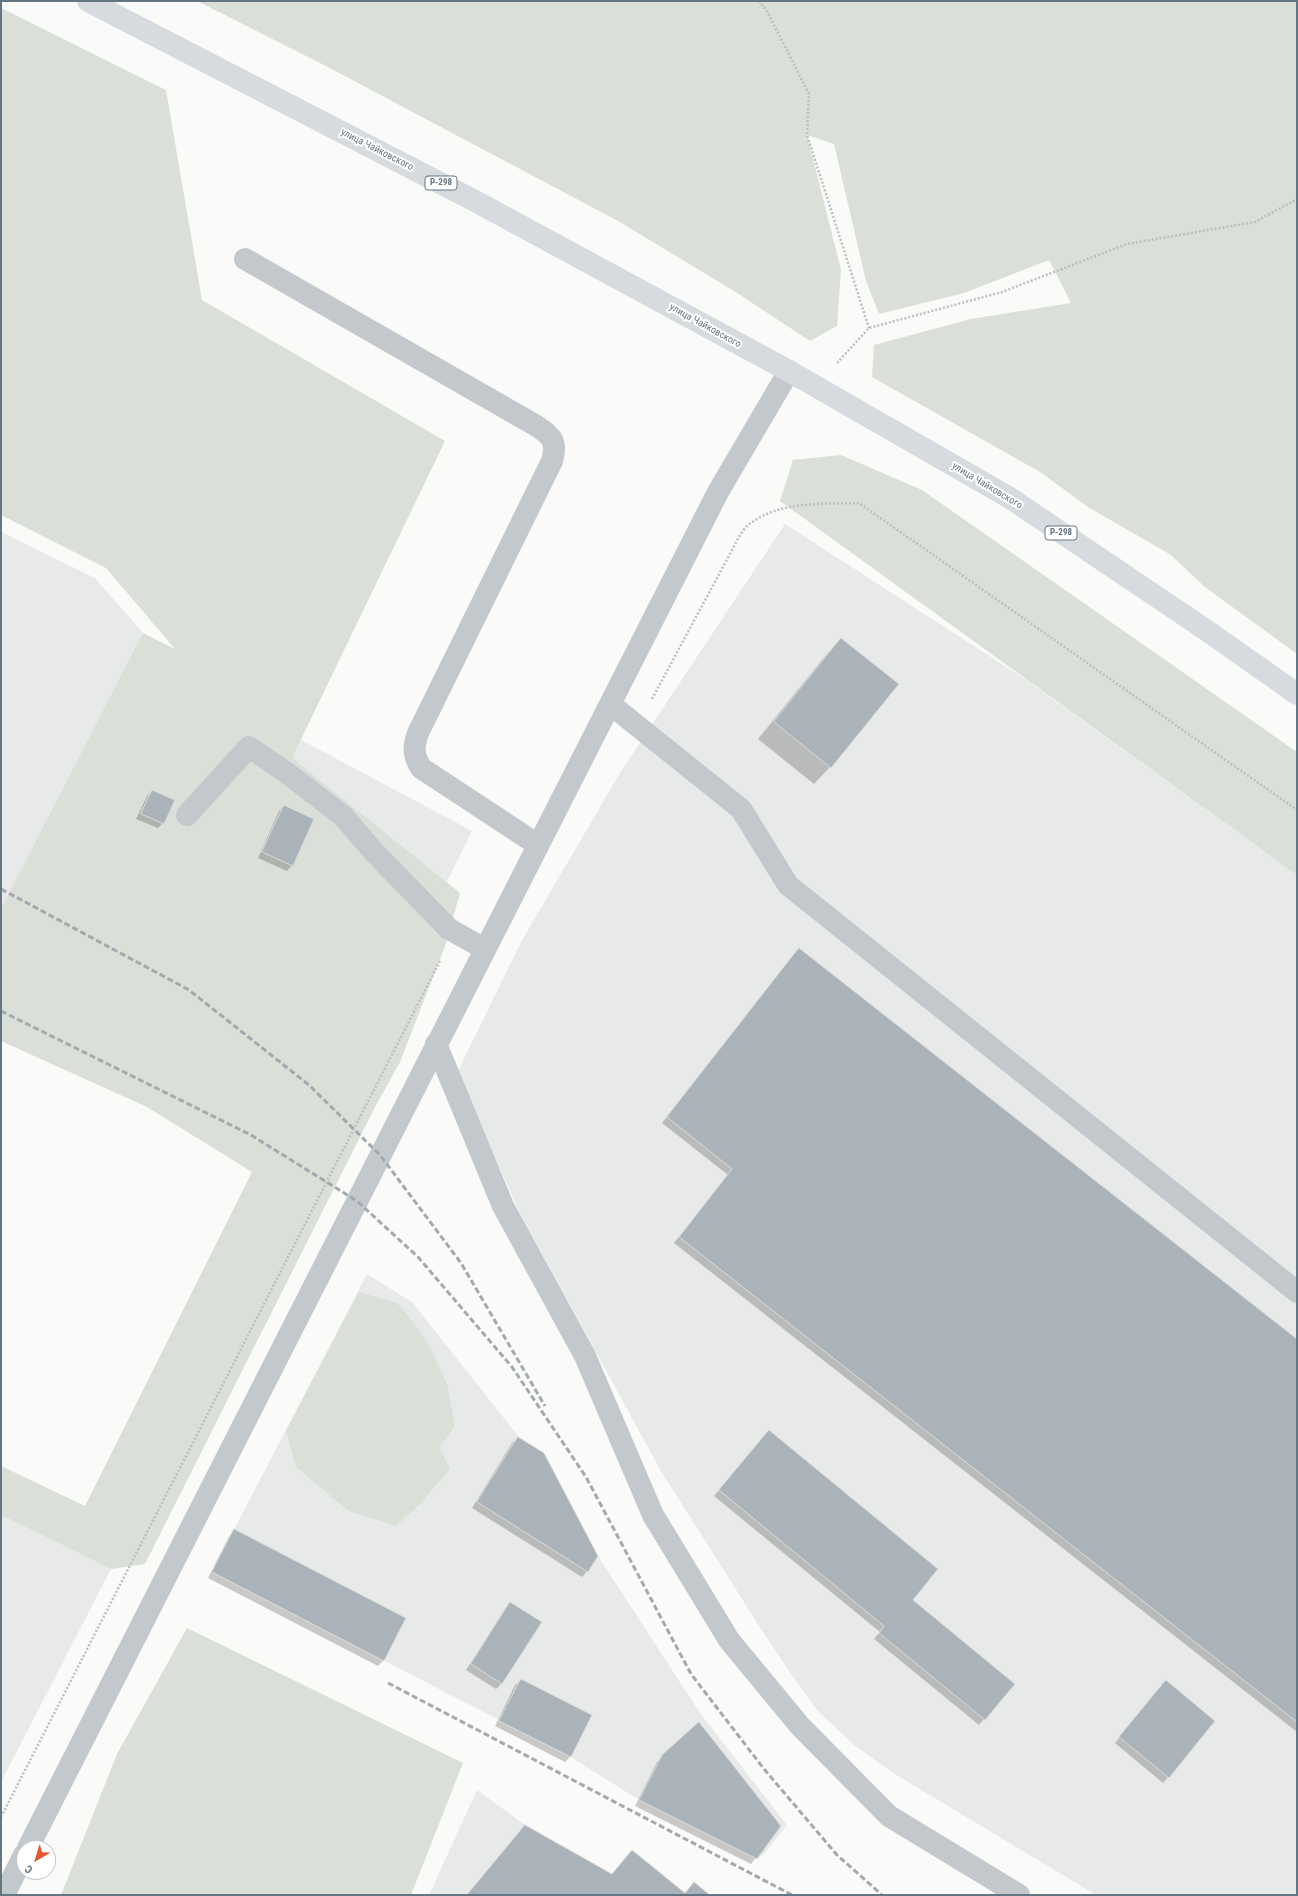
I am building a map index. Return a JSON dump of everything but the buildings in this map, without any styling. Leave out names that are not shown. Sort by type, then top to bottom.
[{"type":"highway","name":"улица Чайковского","points":[[88,1],[468,197],[816,386],[1010,498],[1206,630],[1297,694]]},
{"type":"street","points":[[245,259],[535,425],[545,431],[554,440],[555,451],[552,461],[421,726],[414,744],[414,757],[421,768],[538,845]]},
{"type":"street","points":[[32,1840],[718,492],[789,371]]},
{"type":"street","points":[[610,704],[741,809],[788,885],[1297,1292]]},
{"type":"street","points":[[187,815],[249,747],[343,816],[374,852],[449,929],[485,949]]},
{"type":"street","points":[[436,1044],[504,1206],[585,1356],[653,1515],[729,1640],[800,1726],[889,1816],[1019,1895]]},
{"type":"street","points":[[4,1895],[16,1871]]},
{"type":"path","points":[[759,1],[767,11],[809,94],[807,135],[869,328]]},
{"type":"path","points":[[816,386],[869,328],[1002,292],[1127,244],[1255,222],[1297,198]]},
{"type":"path","points":[[638,726],[739,537],[750,523],[772,511],[806,504],[859,502],[1297,810]]},
{"type":"path","points":[[1,1816],[455,932]]},
{"type":"shaded area","points":[[197,1],[1297,1],[1297,654],[1205,587],[1171,555],[1088,507],[1040,472],[872,377],[874,345],[971,319],[1071,303],[1049,260],[964,293],[879,314],[866,281],[834,144],[807,135],[841,270],[837,326],[810,341],[734,291],[618,221],[324,65]]},
{"type":"shaded area","points":[[1,8],[166,90],[202,300],[445,441],[292,758],[460,893],[445,946],[400,1062],[374,1109],[145,1564],[111,1569],[1,1515],[1,1466],[85,1506],[252,1172],[147,1107],[1,1041],[1,909],[143,633],[175,649],[106,568],[1,515]],"holes":[[[152,790],[175,800],[163,824],[141,814]],[[284,805],[314,819],[293,866],[262,852]]]},
{"type":"shaded area","points":[[841,455],[922,490],[1297,752],[1297,875],[780,501],[793,460]]},
{"type":"shaded area","points":[[785,524],[1025,679],[1297,875],[1297,1895],[1096,1895],[893,1773],[854,1745],[818,1711],[761,1629],[661,1471],[520,1213],[457,1073],[521,942],[620,773]]},
{"type":"shaded area","points":[[1,532],[95,578],[143,633],[153,661],[472,831],[341,1095],[9,893],[1,909]]},
{"type":"shaded area","points":[[367,1274],[413,1303],[518,1436],[544,1453],[598,1556],[700,1713],[787,1825],[763,1855],[757,1859],[639,1800],[571,1757],[212,1572]]},
{"type":"shaded area","points":[[359,1292],[397,1303],[415,1324],[430,1347],[447,1384],[455,1426],[439,1447],[450,1469],[420,1504],[396,1526],[349,1511],[296,1467],[286,1431]]},
{"type":"shaded area","points":[[1,1515],[111,1569],[1,1782]]},
{"type":"shaded area","points":[[187,1628],[463,1763],[411,1895],[61,1895],[117,1754]]},
{"type":"shaded area","points":[[477,1790],[525,1825],[612,1874],[632,1850],[685,1893],[710,1895],[429,1895]]},
{"type":"railway","points":[[1,889],[189,990],[309,1085],[380,1155],[461,1263],[545,1406]]},
{"type":"railway","points":[[1,1011],[251,1135],[357,1201],[418,1257],[512,1367],[586,1477],[691,1674],[764,1769],[837,1855],[882,1895]]},
{"type":"railway","points":[[388,1683],[792,1895]]}]
